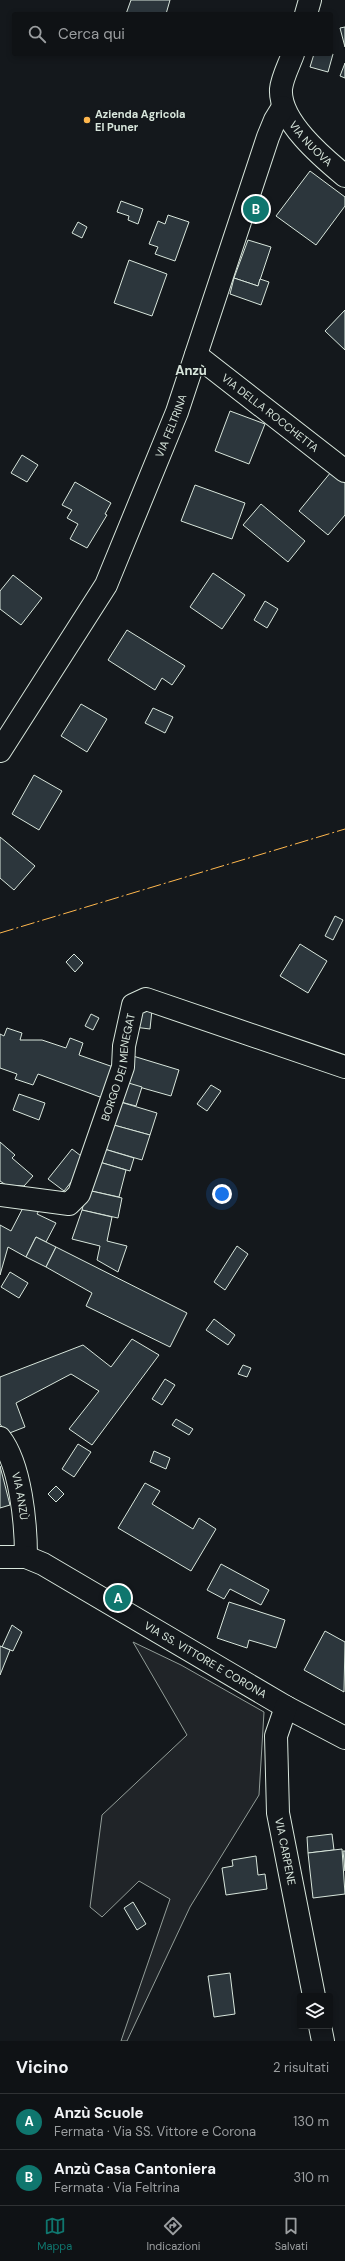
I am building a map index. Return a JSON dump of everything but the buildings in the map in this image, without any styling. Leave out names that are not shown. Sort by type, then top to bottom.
[{"type":"street","points":[[307,12],[310,0]]},
{"type":"street","points":[[283,107],[281,88],[291,56]]},
{"type":"street","name":"VIA NUOVA","points":[[283,107],[290,121],[345,176]]},
{"type":"street","name":"VIA FELTRINA","points":[[0,751],[106,585],[177,412],[268,137],[275,120],[283,107]]},
{"type":"street","name":"VIA DELLA ROCCHETTA","points":[[196,355],[345,471]]},
{"type":"street","name":"BORGO DEI MENEGAT","points":[[0,1195],[69,1204],[79,1194],[123,1067],[124,1046],[133,1005],[146,999],[345,1068]]},
{"type":"street","name":"VIA ANZÙ","points":[[0,1438],[16,1476],[26,1522],[26,1557]]},
{"type":"street","name":"VIA SS. VITTORE E CORONA","points":[[0,1557],[26,1557],[43,1564],[286,1707],[345,1738]]},
{"type":"street","name":"VIA CARPENE","points":[[286,1707],[276,1736],[278,1813],[313,1993]]},
{"type":"street","points":[[321,2029],[323,2041]]},
{"type":"shaded area","points":[[133,1642],[181,1665],[264,1712],[259,1795],[190,1907],[127,2041],[121,2041],[170,1899],[139,1881],[102,1917],[90,1907],[102,1815],[187,1735]]},
{"type":"power","points":[[0,933],[345,829]]},
{"type":"place","name":"Azienda Agricola El Puner","points":[[87,120]]},
{"type":"place","name":"Anzù Casa Cantoniera","points":[[256,209]]},
{"type":"place","name":"Anzù Scuole","points":[[118,1598]]},
{"type":"district","name":"Anzù","points":[[191,370]]}]
